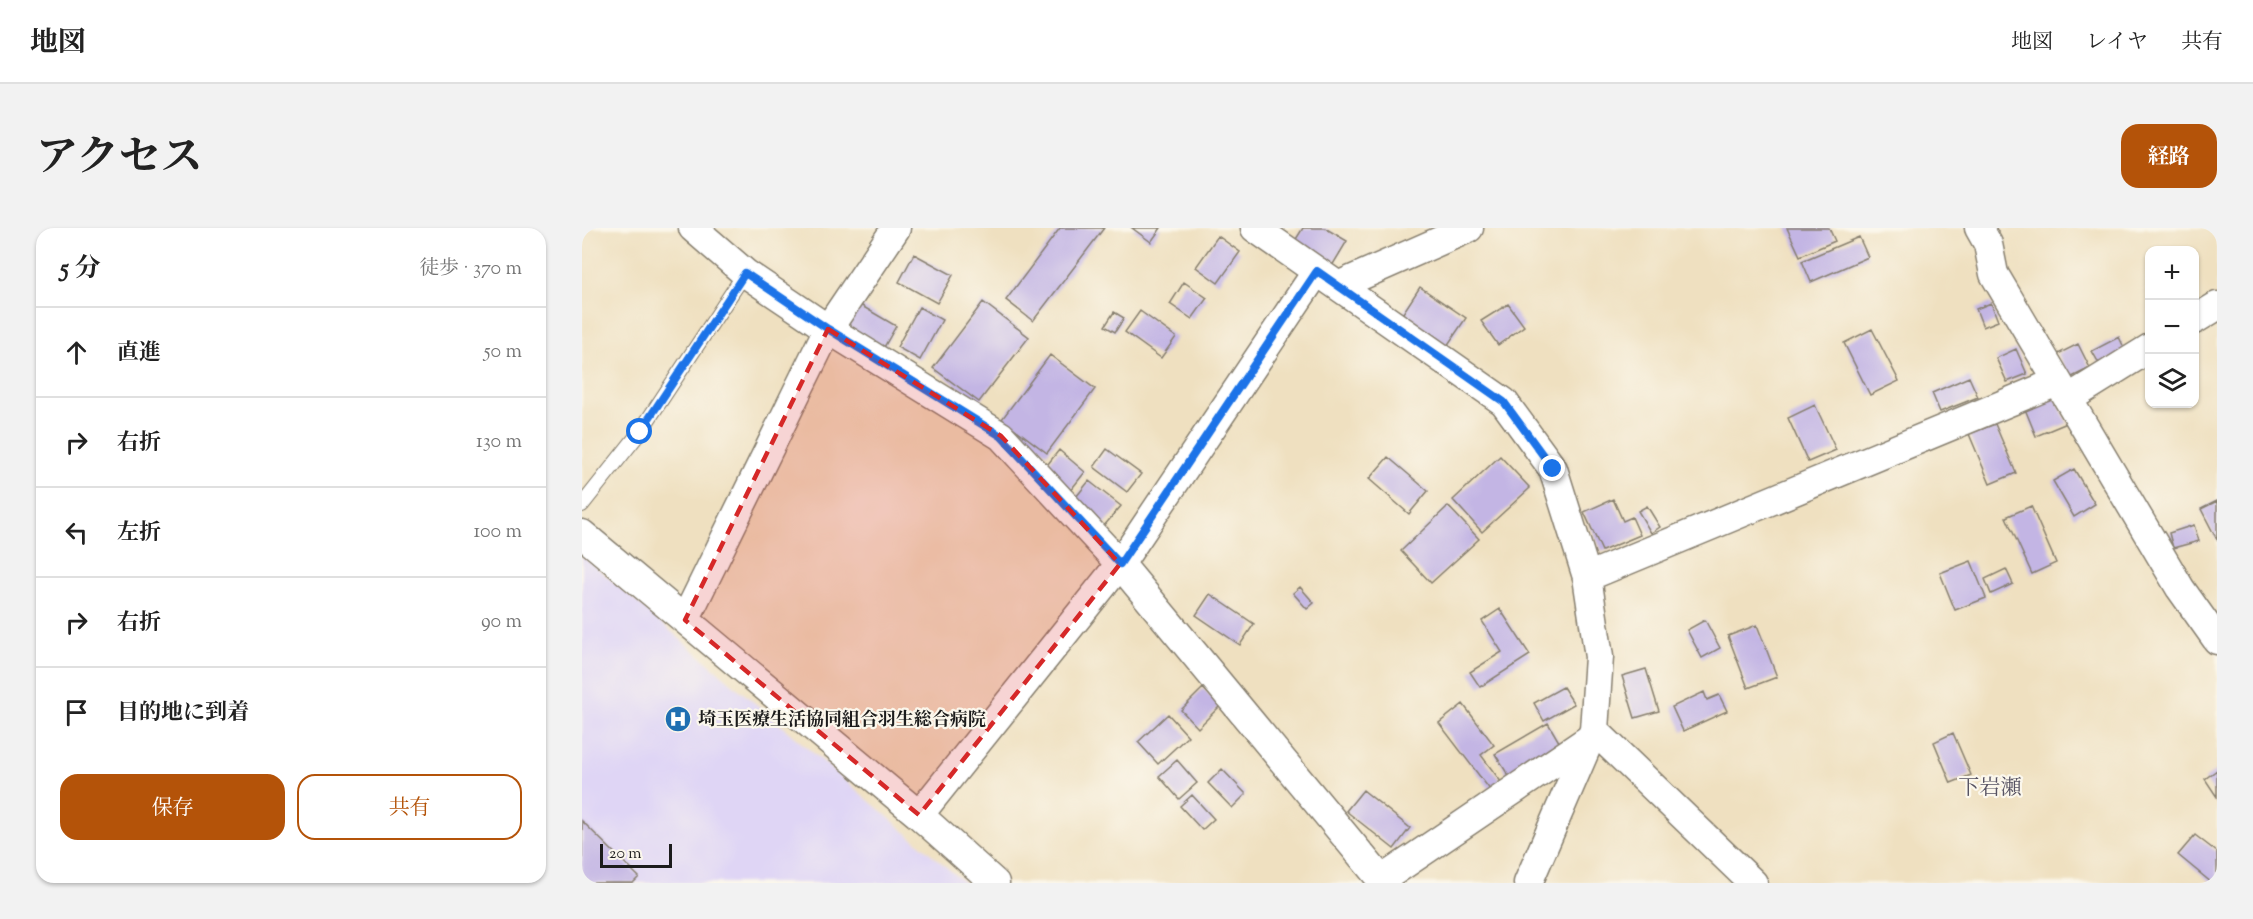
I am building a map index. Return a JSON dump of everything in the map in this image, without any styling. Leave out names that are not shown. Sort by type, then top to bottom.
[{"type":"street","points":[[693,228],[745,273],[828,329],[1001,436],[1120,564],[1383,881],[1592,734]]},
{"type":"street","points":[[685,620],[828,329],[896,228]]},
{"type":"street","points":[[1255,228],[1504,402],[1553,469],[1587,577],[1599,657],[1592,734],[1528,883]]},
{"type":"street","points":[[919,814],[1120,564],[1329,278],[1468,228]]},
{"type":"street","points":[[1978,228],[1988,244],[1994,274],[2180,588],[2217,640]]},
{"type":"street","points":[[2199,317],[2217,306]]},
{"type":"street","points":[[1587,577],[2062,391],[2145,350]]},
{"type":"street","points":[[582,534],[919,814],[994,883]]},
{"type":"street","points":[[1592,734],[1753,883]]},
{"type":"lane","points":[[582,506],[640,432],[745,273]]},
{"type":"highlighted area","points":[[828,329],[1001,436],[1120,564],[919,815],[685,620]]},
{"type":"shaded area","name":"埼玉医療生活協同組合羽生総合病院","points":[[582,555],[965,883],[582,883]]},
{"type":"building","points":[[1060,228],[1104,228],[1033,321],[1006,300]]},
{"type":"building","points":[[1132,228],[1161,228],[1151,242]]},
{"type":"building","points":[[1303,228],[1325,228],[1347,241],[1332,266],[1293,244]]},
{"type":"building","points":[[1787,228],[1829,228],[1835,241],[1800,256]]},
{"type":"building","points":[[1218,236],[1240,252],[1218,283],[1196,267]]},
{"type":"building","points":[[1859,237],[1868,257],[1811,282],[1802,261]]},
{"type":"building","points":[[914,254],[953,275],[937,303],[899,282]]},
{"type":"building","points":[[1184,282],[1207,298],[1192,319],[1170,304]]},
{"type":"building","points":[[1420,287],[1466,318],[1447,346],[1401,316]]},
{"type":"building","points":[[855,302],[896,326],[883,349],[842,324]]},
{"type":"building","points":[[983,302],[1029,337],[979,402],[933,368]]},
{"type":"building","points":[[1991,303],[1998,321],[1983,327],[1976,309]]},
{"type":"building","points":[[1508,304],[1524,326],[1498,345],[1481,321]]},
{"type":"building","points":[[919,307],[942,320],[920,360],[897,347]]},
{"type":"building","points":[[1140,311],[1176,337],[1161,358],[1125,332]]},
{"type":"building","points":[[1114,312],[1124,318],[1115,332],[1105,326]]},
{"type":"building","points":[[1872,329],[1899,381],[1870,395],[1844,343]]},
{"type":"building","points":[[2119,337],[2126,352],[2100,365],[2092,351]]},
{"type":"building","points":[[2078,344],[2090,368],[2070,378],[2058,354]]},
{"type":"building","points":[[2016,349],[2027,374],[2007,382],[1996,358]]},
{"type":"building","points":[[1050,355],[1095,389],[1047,453],[1002,419]]},
{"type":"building","points":[[1969,377],[1978,397],[1940,412],[1932,393]]},
{"type":"building","points":[[2056,397],[2067,423],[2036,436],[2025,409]]},
{"type":"building","points":[[1815,405],[1836,450],[1808,462],[1788,418]]},
{"type":"building","points":[[1995,424],[2016,473],[1990,484],[1969,434]]},
{"type":"building","points":[[1107,449],[1141,474],[1127,492],[1094,467]]},
{"type":"building","points":[[1059,450],[1085,472],[1070,491],[1044,469]]},
{"type":"building","points":[[1500,456],[1530,488],[1482,532],[1453,500]]},
{"type":"building","points":[[1388,457],[1428,491],[1409,514],[1369,479]]},
{"type":"building","points":[[2074,469],[2095,504],[2074,517],[2053,481]]},
{"type":"building","points":[[1089,481],[1121,506],[1103,527],[1072,502]]},
{"type":"building","points":[[1613,499],[1623,521],[1632,517],[1640,535],[1602,551],[1584,512]]},
{"type":"building","points":[[2217,501],[2217,540],[2201,509]]},
{"type":"building","points":[[1448,506],[1479,539],[1431,583],[1401,551]]},
{"type":"building","points":[[1647,506],[1660,527],[1651,533],[1638,511]]},
{"type":"building","points":[[2031,506],[2056,563],[2032,574],[2006,517]]},
{"type":"building","points":[[2194,525],[2199,541],[2173,548],[2169,533]]},
{"type":"building","points":[[1971,561],[1986,598],[1955,610],[1940,573]]},
{"type":"building","points":[[2006,569],[2013,584],[1991,594],[1985,579]]},
{"type":"building","points":[[1300,587],[1314,603],[1307,609],[1293,593]]},
{"type":"building","points":[[1210,594],[1254,624],[1240,645],[1196,615]]},
{"type":"building","points":[[1500,609],[1530,655],[1480,687],[1470,672],[1502,652],[1482,621]]},
{"type":"building","points":[[1705,620],[1720,648],[1702,658],[1687,630]]},
{"type":"building","points":[[1757,625],[1777,677],[1748,688],[1728,636]]},
{"type":"building","points":[[1646,669],[1659,711],[1635,718],[1622,676]]},
{"type":"building","points":[[1563,687],[1574,704],[1544,721],[1534,703]]},
{"type":"building","points":[[1203,688],[1220,706],[1198,728],[1181,710]]},
{"type":"building","points":[[1704,692],[1707,700],[1719,695],[1727,711],[1683,731],[1672,707]]},
{"type":"building","points":[[1463,704],[1494,745],[1481,755],[1502,783],[1491,791],[1439,723]]},
{"type":"building","points":[[1168,714],[1188,736],[1158,764],[1138,742]]},
{"type":"building","points":[[1548,723],[1562,747],[1510,778],[1495,754]]},
{"type":"building","points":[[1953,733],[1971,775],[1951,783],[1934,742]]},
{"type":"building","points":[[1177,760],[1197,783],[1179,799],[1159,776]]},
{"type":"building","points":[[1222,769],[1246,794],[1232,808],[1208,783]]},
{"type":"building","points":[[2217,770],[2217,797],[2205,779]]},
{"type":"building","points":[[1363,790],[1410,828],[1394,849],[1346,811]]},
{"type":"building","points":[[1192,795],[1214,819],[1202,830],[1180,806]]},
{"type":"building","points":[[582,821],[639,877],[633,883],[582,883]]},
{"type":"building","points":[[2195,835],[2217,852],[2217,883],[2212,883],[2178,855]]},
{"type":"place","name":"埼玉医療生活協同組合羽生総合病院","points":[[678,719]]},
{"type":"district","name":"下岩瀬","points":[[1990,787]]},
{"type":"route","points":[[640,432],[745,273],[828,329],[1001,436],[1120,564],[1317,271],[1504,402],[1553,469]]}]
